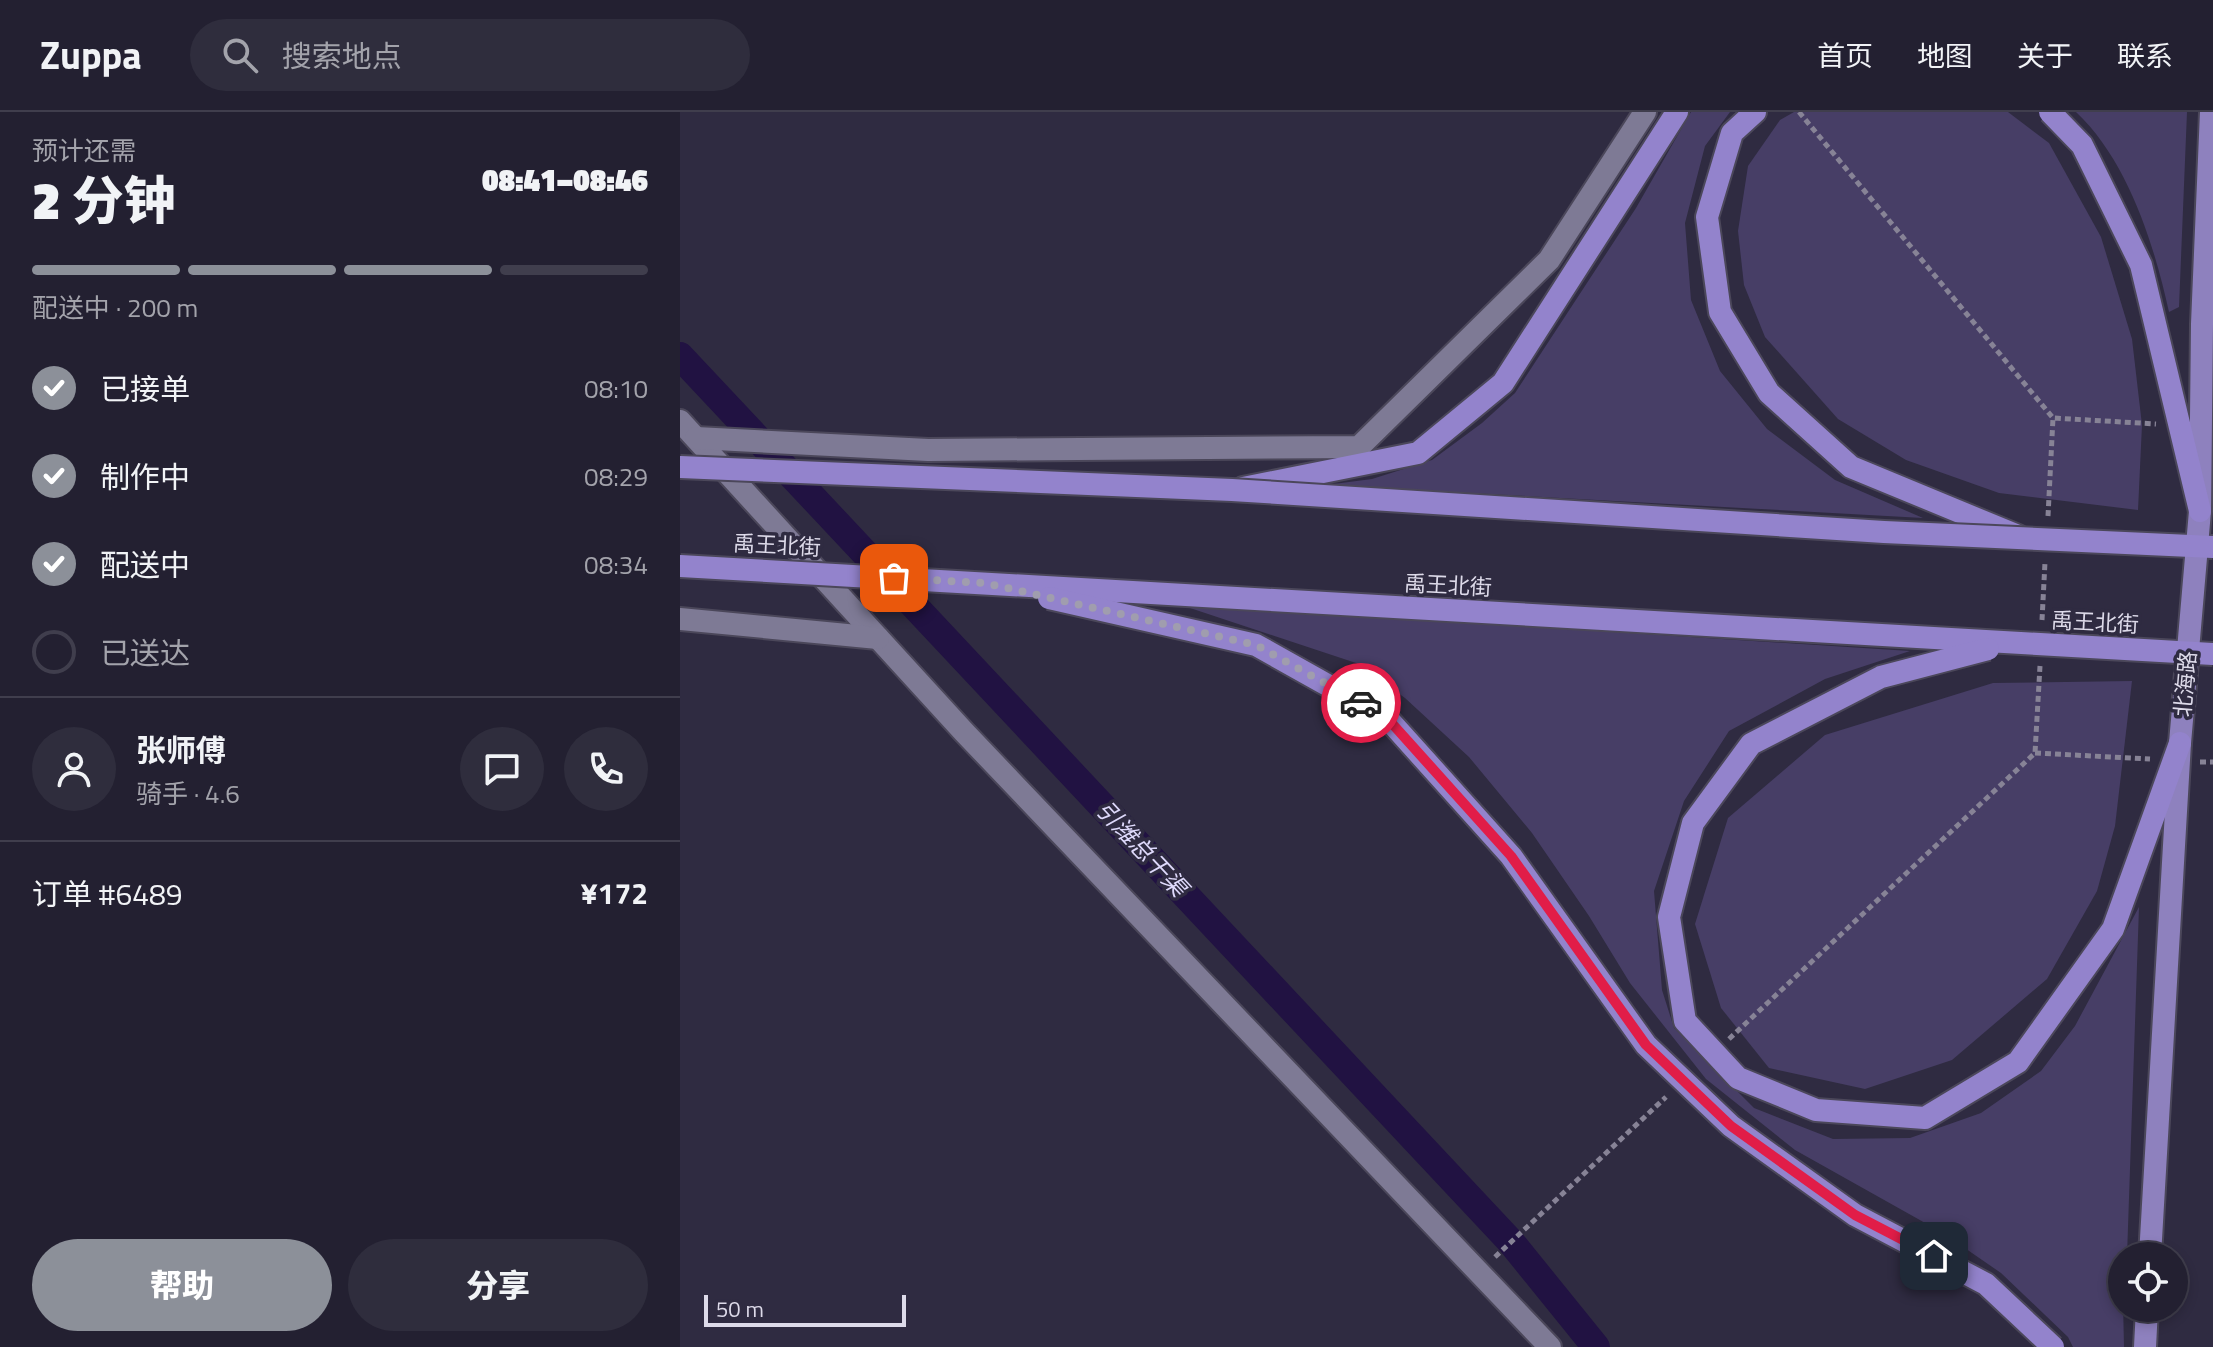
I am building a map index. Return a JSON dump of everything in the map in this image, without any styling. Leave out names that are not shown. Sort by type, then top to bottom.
[{"type":"highway","points":[[1232,490],[1418,453],[1503,383],[1677,112]]},
{"type":"highway","points":[[1755,112],[1732,133],[1707,217],[1720,312],[1769,393],[1851,467],[2018,536]]},
{"type":"highway","points":[[2050,112],[2082,145],[2141,265],[2200,511]]},
{"type":"highway","points":[[680,467],[1232,490],[1884,532],[2213,547]]},
{"type":"highway","name":"禹王北街","points":[[680,566],[2213,654]]},
{"type":"highway","points":[[985,583],[1256,645],[1388,719],[1511,856],[1646,1045],[1731,1126],[1855,1215],[1986,1284],[2053,1347]]},
{"type":"highway","points":[[2009,644],[1881,677],[1751,744],[1693,823],[1669,917],[1685,1021],[1738,1078],[1816,1110],[1925,1118],[2018,1062],[2113,929],[2180,743]]},
{"type":"main road","name":"北海路","points":[[2151,1242],[2180,743],[2200,511],[2202,324],[2211,112]]},
{"type":"main road","points":[[2145,1347],[2146,1322]]},
{"type":"street","points":[[697,438],[928,450],[1359,447],[1549,260],[1645,112]]},
{"type":"street","points":[[680,421],[964,732],[1550,1347]]},
{"type":"street","points":[[680,619],[878,638]]},
{"type":"path","points":[[1799,112],[2053,418]]},
{"type":"path","points":[[1726,1041],[2035,753],[2154,759]]},
{"type":"path","points":[[2198,762],[2213,762]]},
{"type":"path","points":[[1491,1261],[1669,1095]]},
{"type":"shaded area","points":[[1691,112],[1730,112],[1705,146],[1685,223],[1691,300],[1720,371],[1767,429],[1835,480],[1923,518],[1326,485],[1372,479],[1432,460],[1482,423],[1515,393],[1636,208]]},
{"type":"shaded area","points":[[1794,112],[2008,112],[2049,143],[2101,237],[2132,339],[2142,425],[2138,510],[1999,493],[1906,460],[1838,419],[1765,337],[1744,285],[1738,231],[1748,166],[1780,120]]},
{"type":"shaded area","points":[[2076,112],[2187,112],[2179,307],[2169,312],[2147,232],[2124,179],[2110,154]]},
{"type":"shaded area","points":[[1178,604],[1910,651],[1825,679],[1729,731],[1684,801],[1654,891],[1662,990],[1674,1028],[1754,1108],[1833,1139],[1910,1138],[1981,1113],[2041,1071],[2075,1026],[2139,907],[2127,1242],[2108,1242],[2108,1322],[2123,1322],[2124,1347],[2073,1347],[2068,1337],[2001,1273],[1943,1233],[1795,1150],[1706,1079],[1630,983],[1532,833],[1469,757],[1405,698],[1356,663]]},
{"type":"shaded area","points":[[2132,681],[2115,826],[2097,891],[2047,979],[1952,1060],[1865,1089],[1769,1068],[1721,1008],[1695,924],[1728,818],[1825,735],[1993,683]]},
{"type":"waterway","name":"引潍总干渠","points":[[680,356],[1511,1242],[1596,1347]]},
{"type":"way so far","points":[[894,578],[985,583],[1256,645],[1361,703]]},
{"type":"route","points":[[1361,703],[1388,719],[1511,856],[1646,1045],[1731,1126],[1855,1215],[1934,1256]]}]
